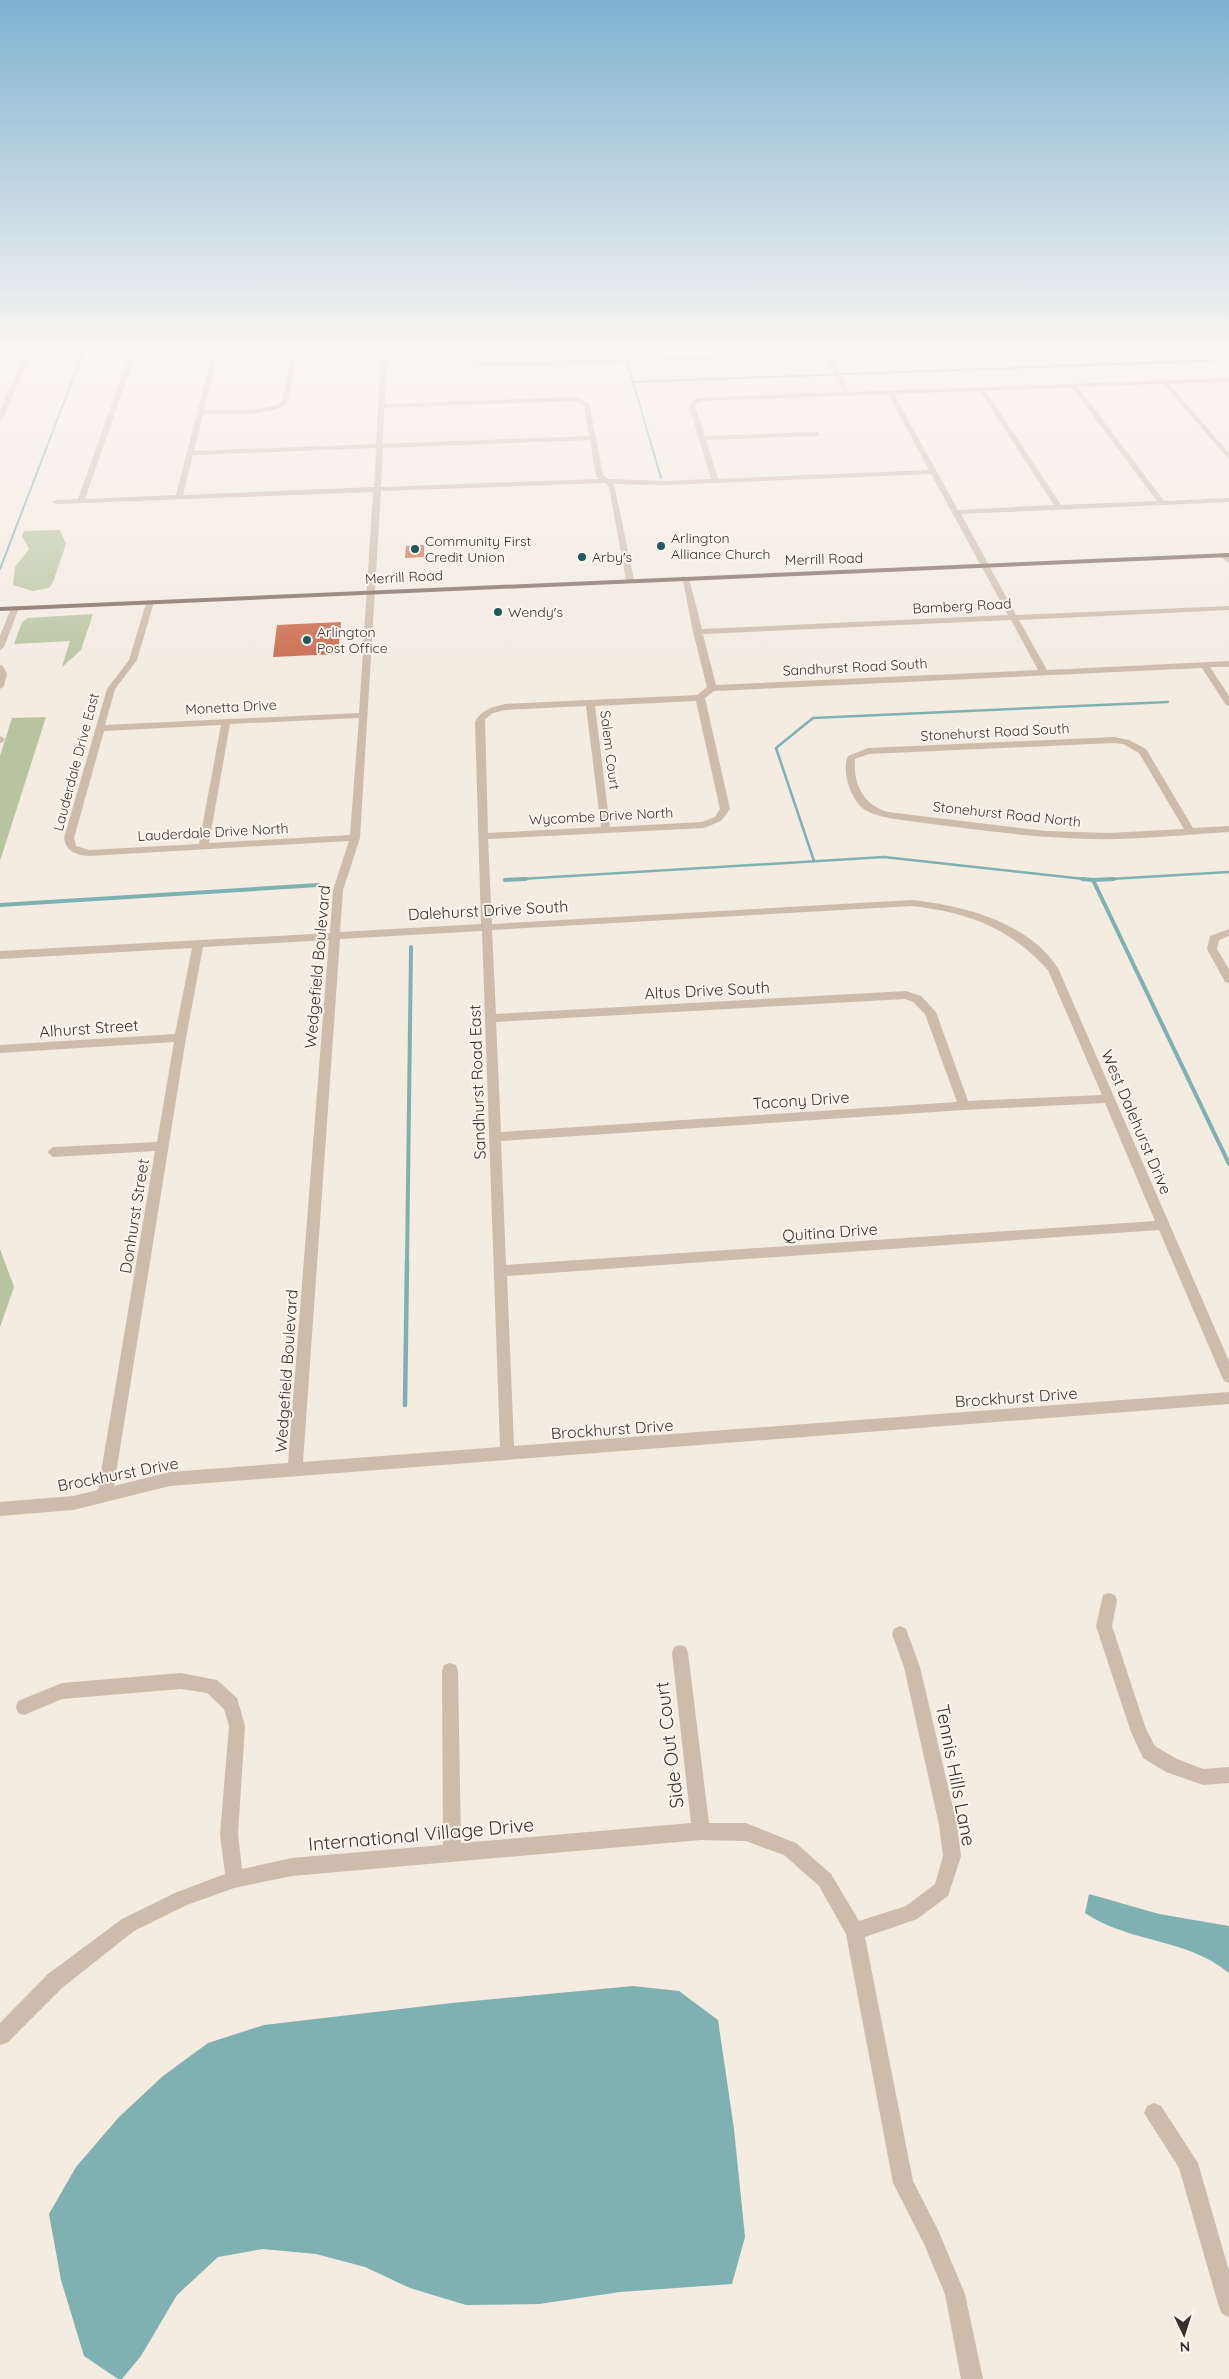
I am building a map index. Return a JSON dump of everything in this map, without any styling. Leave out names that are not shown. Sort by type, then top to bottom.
[{"type":"main road","name":"Merrill Road","points":[[0,609],[630,580],[1227,557]]},
{"type":"street","points":[[81,501],[95,461]]},
{"type":"street","points":[[179,497],[188,461]]},
{"type":"street","name":"Wedgefield Boulevard","points":[[295,1470],[335,935],[340,883],[355,838],[372,592],[378,461]]},
{"type":"street","points":[[597,461],[600,476],[612,486],[630,580]]},
{"type":"street","points":[[708,461],[714,480]]},
{"type":"street","points":[[926,461],[1044,673]]},
{"type":"street","points":[[1028,461],[1058,507]]},
{"type":"street","points":[[1130,461],[1162,503]]},
{"type":"street","points":[[56,502],[377,489],[932,472]]},
{"type":"street","points":[[954,512],[1229,500]]},
{"type":"street","points":[[590,703],[700,697],[712,688],[685,578]]},
{"type":"street","name":"Lauderdale Drive East","points":[[73,849],[69,844],[69,838],[111,689],[133,660],[150,602]]},
{"type":"street","points":[[0,648],[15,608]]},
{"type":"street","name":"Bamberg Road","points":[[697,632],[1229,608]]},
{"type":"street","name":"Sandhurst Road South","points":[[712,688],[1229,664]]},
{"type":"street","points":[[1204,665],[1229,703]]},
{"type":"street","points":[[0,668],[3,674],[0,686]]},
{"type":"street","name":"Wycombe Drive North","points":[[484,836],[704,825],[718,819],[725,809],[700,697]]},
{"type":"street","name":"Sandhurst Road East","points":[[507,1454],[479,722],[481,717],[487,712],[505,707],[590,703]]},
{"type":"street","name":"Salem Court","points":[[590,703],[606,830]]},
{"type":"street","name":"Monetta Drive","points":[[100,728],[363,715]]},
{"type":"street","points":[[204,847],[226,722]]},
{"type":"street","name":"Stonehurst Road South","points":[[874,811],[861,800],[850,764],[852,758],[868,751],[1114,740],[1135,745],[1143,751],[1190,831]]},
{"type":"street","name":"Stonehurst Road North","points":[[874,811],[888,815],[1033,833],[1101,836],[1229,829]]},
{"type":"street","name":"Lauderdale Drive North","points":[[73,849],[89,853],[355,838]]},
{"type":"street","name":"Dalehurst Drive South","points":[[0,956],[487,926],[912,903],[950,908],[977,915]]},
{"type":"street","name":"West Dalehurst Drive","points":[[977,915],[1020,936],[1037,950],[1053,968],[1229,1377]]},
{"type":"street","points":[[1229,932],[1214,938],[1212,949],[1229,979]]},
{"type":"street","name":"Donhurst Street","points":[[105,1495],[180,1038],[198,943]]},
{"type":"street","name":"Altus Drive South","points":[[491,1018],[897,995],[912,997],[923,1003],[930,1012],[964,1106]]},
{"type":"street","name":"Alhurst Street","points":[[0,1050],[180,1038]]},
{"type":"street","name":"Tacony Drive","points":[[495,1137],[964,1106],[1109,1099]]},
{"type":"street","points":[[53,1152],[162,1146]]},
{"type":"street","name":"Quitina Drive","points":[[499,1271],[1164,1226]]},
{"type":"street","name":"Brockhurst Drive","points":[[0,1509],[73,1503],[170,1479],[1229,1398]]},
{"type":"street","points":[[1109,1600],[1104,1626],[1138,1732],[1149,1752],[1172,1766],[1203,1776],[1229,1775]]},
{"type":"street","name":"Tennis Hills Lane","points":[[855,1930],[911,1912],[942,1890],[952,1856],[948,1825],[912,1667],[900,1634]]},
{"type":"street","name":"Side Out Court","points":[[680,1653],[701,1831]]},
{"type":"street","points":[[450,1671],[452,1853]]},
{"type":"street","points":[[24,1707],[62,1691],[180,1681],[211,1686],[231,1704],[237,1726],[228,1834],[234,1879]]},
{"type":"street","name":"International Village Drive","points":[[0,2036],[55,1981],[128,1926],[183,1898],[234,1879],[292,1866],[701,1831],[746,1832],[790,1849],[825,1880],[855,1930]]},
{"type":"street","points":[[855,1930],[903,2183],[932,2237],[955,2294],[972,2379]]},
{"type":"street","points":[[1154,2113],[1188,2164],[1229,2307]]},
{"type":"green space","points":[[60,530],[66,544],[53,582],[49,588],[33,591],[13,585],[15,567],[29,549],[22,536],[24,531]]},
{"type":"green space","points":[[93,614],[81,650],[62,667],[70,641],[14,644],[22,622],[28,618]]},
{"type":"green space","points":[[46,717],[0,861],[0,756],[12,718]]},
{"type":"green space","points":[[0,1249],[14,1287],[0,1327]]},
{"type":"water","points":[[1089,1894],[1159,1914],[1229,1926],[1229,1973],[1195,1953],[1102,1923],[1085,1913]]},
{"type":"water","points":[[633,1986],[679,1991],[718,2020],[734,2129],[745,2237],[732,2284],[620,2292],[539,2304],[466,2305],[410,2288],[365,2267],[316,2254],[263,2249],[218,2257],[177,2295],[141,2356],[122,2379],[118,2379],[84,2356],[61,2280],[49,2214],[76,2167],[119,2117],[163,2076],[208,2043],[264,2025],[452,2003]]},
{"type":"building","name":"Community First Credit Union","points":[[424,545],[424,557],[405,558],[406,546]]},
{"type":"building","name":"Arlington Post Office","points":[[341,622],[338,654],[273,657],[277,625]]},
{"type":"waterway","points":[[0,569],[41,461]]},
{"type":"waterway","points":[[656,461],[661,478]]},
{"type":"waterway","points":[[814,861],[776,748],[813,718],[1168,702]]},
{"type":"waterway","points":[[526,879],[505,880],[884,857],[1093,880]]},
{"type":"waterway","points":[[1093,880],[1229,872]]},
{"type":"waterway","points":[[1082,879],[1093,880]]},
{"type":"waterway","points":[[1093,880],[1114,879]]},
{"type":"waterway","points":[[1093,880],[1229,1164]]},
{"type":"waterway","points":[[0,905],[318,885]]},
{"type":"waterway","points":[[407,1262],[411,947]]},
{"type":"waterway","points":[[405,1405],[407,1261]]},
{"type":"place","name":"Arlington Alliance Church","points":[[661,546]]},
{"type":"place","name":"Community First Credit Union","points":[[415,549]]},
{"type":"place","name":"Arby's","points":[[582,557]]},
{"type":"place","name":"Wendy's","points":[[498,612]]},
{"type":"place","name":"Arlington Post Office","points":[[307,640]]}]
